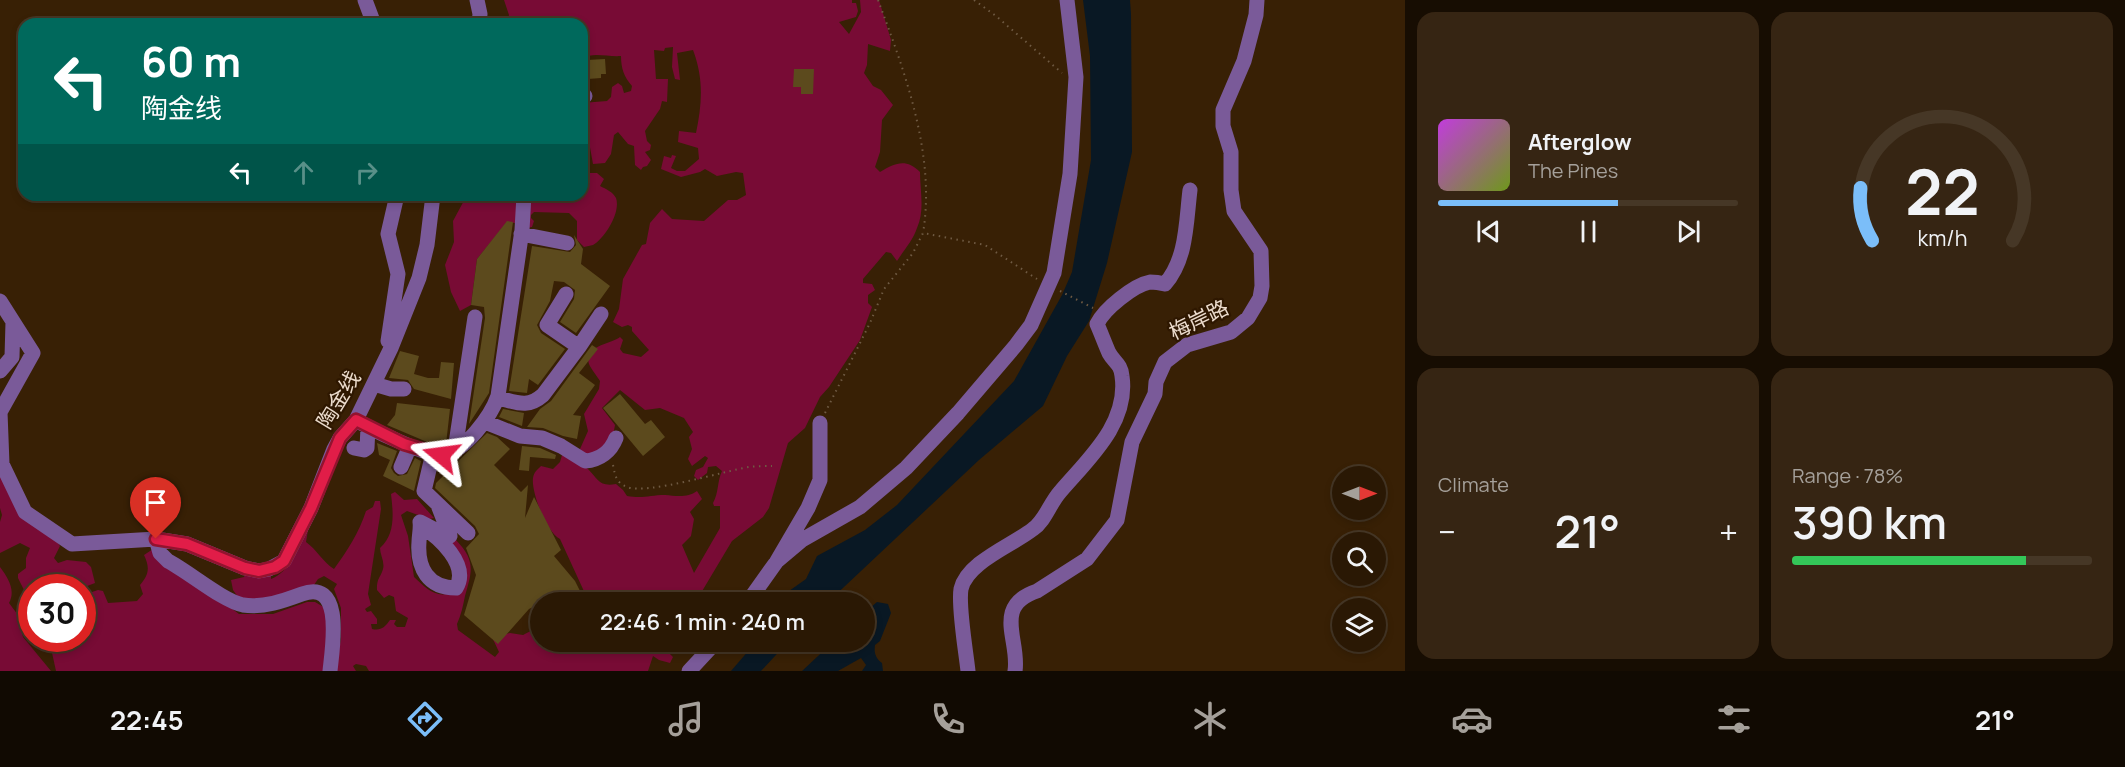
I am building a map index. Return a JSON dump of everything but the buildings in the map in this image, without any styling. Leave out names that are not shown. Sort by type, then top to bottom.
[{"type":"street","points":[[365,0],[372,18]]},
{"type":"street","points":[[477,0],[479,18]]},
{"type":"street","points":[[777,561],[802,540],[860,507],[906,468],[958,413],[1031,324],[1049,286],[1061,240],[1070,174],[1076,88],[1067,0]]},
{"type":"street","name":"梅岸路","points":[[1015,671],[1009,621],[1015,607],[1028,594],[1037,591],[1087,559],[1117,520],[1132,442],[1155,394],[1156,382],[1165,362],[1187,345],[1231,332],[1248,318],[1260,298],[1261,251],[1234,212],[1231,190],[1231,152],[1223,126],[1223,110],[1244,61],[1256,15],[1257,0]]},
{"type":"street","points":[[968,671],[961,589],[969,574],[983,562],[1036,528],[1058,494],[1090,460],[1111,427],[1120,403],[1122,376],[1119,364],[1110,356],[1097,324],[1102,313],[1137,288],[1152,282],[1165,284],[1169,279],[1182,253],[1190,190]]},
{"type":"street","points":[[384,361],[398,274],[388,234],[395,201]]},
{"type":"street","name":"陶金线","points":[[0,301],[33,353],[0,412],[2,464],[25,512],[72,544],[156,539],[187,544],[245,568],[259,571],[275,567],[284,561],[311,508],[340,438],[362,423],[374,384],[419,278],[427,245],[432,201]]},
{"type":"street","points":[[362,423],[410,446],[441,455],[455,450],[485,422],[498,398],[524,201]]},
{"type":"street","points":[[521,234],[567,243]]},
{"type":"street","points":[[566,294],[547,325],[579,346]]},
{"type":"street","points":[[0,301],[13,322],[12,357],[0,371]]},
{"type":"street","points":[[498,398],[530,404],[536,401],[543,395],[601,314]]},
{"type":"street","points":[[455,450],[475,317]]},
{"type":"street","points":[[374,384],[391,389],[404,389]]},
{"type":"street","points":[[485,422],[520,436],[542,438],[561,446],[585,461],[601,456],[613,444]]},
{"type":"street","points":[[354,448],[364,450],[367,448],[362,423]]},
{"type":"street","points":[[755,592],[777,561],[808,508],[820,480],[820,423]]},
{"type":"street","points":[[401,467],[410,446]]},
{"type":"street","points":[[433,453],[424,491],[468,533]]},
{"type":"street","points":[[421,526],[420,522],[450,536],[438,504]]},
{"type":"street","points":[[156,539],[160,552],[168,561],[231,602],[266,605],[315,591],[322,595],[331,605],[335,630],[330,671]]},
{"type":"street","points":[[689,671],[707,652]]},
{"type":"path","points":[[820,423],[870,323],[884,289],[913,253],[923,233],[927,207],[922,147],[897,51],[878,0]]},
{"type":"path","points":[[974,0],[1060,70],[1076,88]]},
{"type":"path","points":[[923,233],[985,245],[1049,286],[1102,313]]},
{"type":"path","points":[[613,444],[615,477],[625,486],[634,489],[673,484],[750,467],[772,466]]},
{"type":"shaded area","points":[[504,0],[852,0],[852,3],[856,3],[858,11],[856,17],[839,22],[849,34],[861,12],[860,0],[879,0],[891,40],[890,51],[868,44],[867,65],[864,73],[873,86],[881,90],[893,105],[882,120],[880,152],[875,167],[880,172],[896,164],[905,163],[920,172],[919,221],[913,237],[897,261],[891,253],[886,252],[863,279],[863,283],[872,284],[875,290],[868,295],[868,303],[872,307],[860,340],[820,397],[805,428],[788,443],[769,508],[763,517],[732,541],[702,592],[584,592],[560,539],[545,521],[535,493],[533,478],[541,466],[553,469],[560,462],[562,455],[582,464],[602,483],[616,484],[627,496],[682,496],[697,491],[702,499],[690,512],[694,519],[691,536],[682,545],[694,573],[720,528],[720,506],[714,506],[713,503],[722,471],[716,466],[708,467],[707,473],[698,480],[694,476],[696,470],[703,467],[708,458],[705,456],[692,466],[688,459],[692,449],[689,437],[693,432],[684,418],[660,408],[645,410],[620,390],[602,408],[615,425],[612,441],[599,452],[583,455],[580,449],[588,431],[584,414],[599,389],[600,381],[590,366],[588,358],[594,349],[620,337],[623,340],[620,349],[623,353],[641,357],[649,350],[632,331],[632,327],[628,325],[622,327],[613,322],[619,309],[623,279],[642,245],[646,244],[650,223],[662,209],[672,219],[704,221],[728,200],[737,200],[746,195],[743,173],[717,176],[705,169],[681,177],[661,169],[664,156],[671,158],[672,155],[676,156],[671,168],[677,171],[685,171],[699,159],[698,148],[678,142],[679,131],[696,133],[700,112],[699,71],[693,50],[677,53],[680,80],[675,79],[672,67],[673,47],[665,48],[664,51],[654,50],[656,79],[668,79],[667,102],[662,101],[660,109],[645,131],[647,141],[651,145],[650,150],[645,152],[651,160],[647,166],[641,170],[635,165],[634,146],[628,144],[618,132],[614,135],[611,154],[605,163],[593,164],[588,136],[588,103],[607,101],[611,97],[612,87],[618,83],[622,86],[624,93],[631,91],[632,86],[624,72],[621,56],[588,56],[588,18],[508,18]]},
{"type":"shaded area","points":[[588,171],[590,173],[597,173],[604,179],[600,186],[611,192],[617,204],[611,224],[602,237],[593,245],[584,247],[577,240],[577,221],[569,213],[534,212],[531,215],[534,221],[532,227],[520,229],[515,223],[507,222],[477,259],[471,305],[460,311],[451,292],[445,265],[454,242],[453,221],[464,201],[588,201]]},
{"type":"shaded area","points":[[0,474],[60,546],[54,558],[58,563],[67,560],[86,562],[91,567],[93,574],[18,574],[26,568],[26,558],[30,548],[20,543],[0,553],[2,515]]},
{"type":"shaded area","points":[[395,492],[404,500],[417,499],[434,518],[429,519],[407,511],[401,515],[408,536],[414,577],[422,585],[436,593],[453,592],[458,580],[449,540],[456,540],[467,554],[471,573],[457,624],[458,630],[495,657],[499,652],[492,637],[510,633],[523,635],[530,631],[530,652],[668,652],[673,657],[670,663],[653,656],[648,671],[369,671],[366,666],[356,664],[353,666],[356,671],[335,671],[341,639],[341,608],[334,589],[337,584],[324,576],[314,585],[256,601],[238,597],[233,590],[231,580],[244,577],[246,573],[271,576],[271,579],[278,576],[289,565],[308,530],[306,542],[334,569],[360,527],[366,511],[373,507],[375,501],[380,501],[381,509],[368,594],[371,605],[365,609],[367,612],[371,611],[377,619],[377,624],[371,624],[372,629],[382,628],[390,620],[396,620],[394,624],[397,627],[405,627],[408,618],[396,611],[394,597],[389,595],[384,598],[377,590],[383,566],[380,548],[391,530],[393,515],[391,494]]},
{"type":"shaded area","points":[[153,549],[239,614],[273,614],[307,602],[315,602],[327,609],[329,626],[324,671],[56,671],[52,652],[96,652],[96,591],[103,591],[108,603],[137,601],[143,594],[140,585],[148,571],[144,555]]},
{"type":"shaded area","points":[[0,567],[10,584],[12,593],[9,603],[18,615],[18,652],[35,652],[51,671],[0,671]]},
{"type":"water","points":[[1083,0],[1130,0],[1132,152],[1107,263],[1089,321],[1067,356],[1043,406],[979,460],[839,592],[789,592],[806,579],[817,556],[865,530],[897,505],[1014,381],[1062,295],[1072,272],[1091,160],[1090,56]]},
{"type":"water","points":[[875,604],[888,604],[891,613],[880,641],[875,645]]},
{"type":"water","points":[[875,650],[882,663],[883,671],[862,671],[866,665],[861,658],[838,671],[802,671],[822,652],[875,652]]},
{"type":"water","points":[[747,652],[779,652],[761,671],[731,671]]},
{"type":"route","points":[[156,539],[187,544],[245,568],[259,571],[269,569],[284,561],[311,508],[334,449],[340,438],[356,420],[404,444],[441,455]]}]
